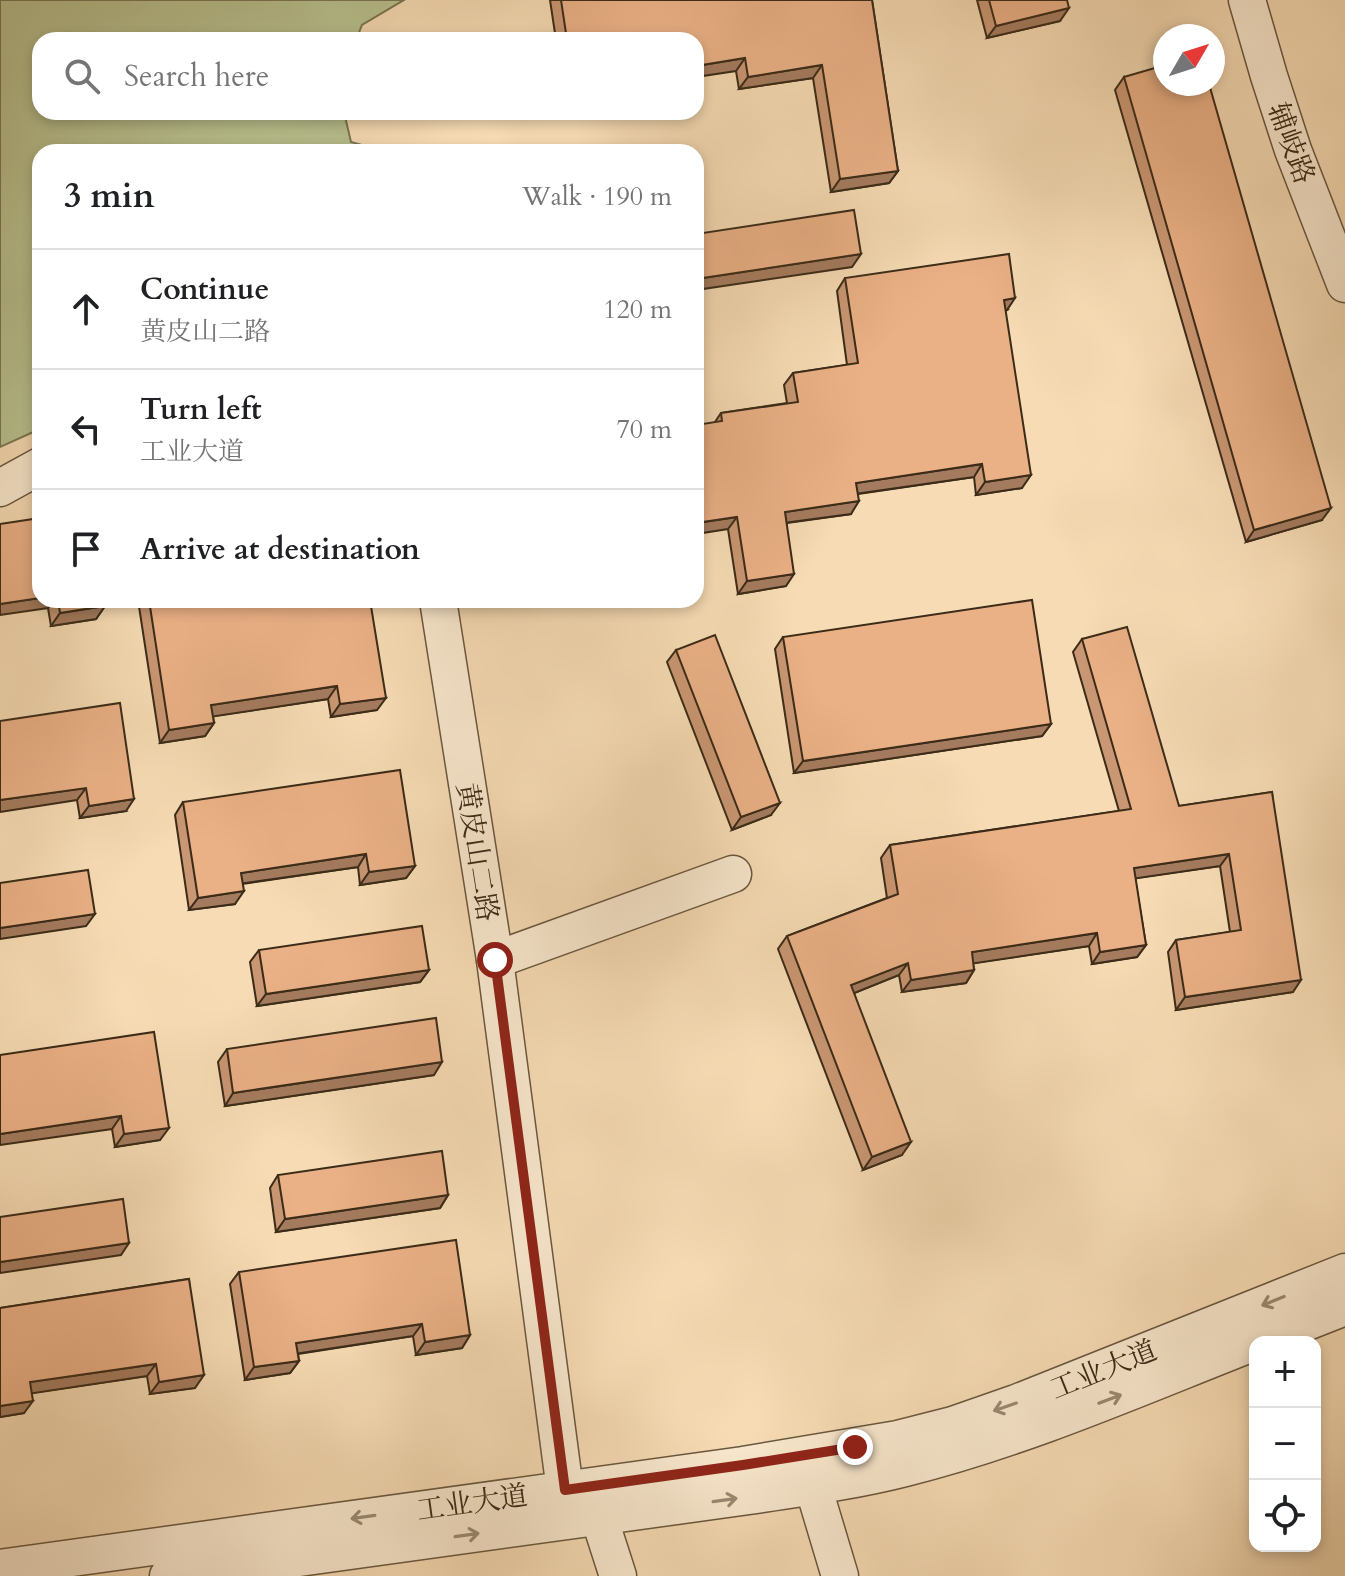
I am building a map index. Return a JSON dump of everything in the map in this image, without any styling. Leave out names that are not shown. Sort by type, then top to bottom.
[{"type":"street","name":"辅岐路","points":[[1247,0],[1293,150],[1345,284]]},
{"type":"street","points":[[0,488],[32,470]]},
{"type":"street","name":"黄皮山二路","points":[[439,608],[495,960],[565,1490]]},
{"type":"street","points":[[495,960],[733,874]]},
{"type":"street","name":"工业大道","points":[[168,1576],[609,1554],[811,1471],[898,1439],[1016,1403],[1345,1272]]},
{"type":"street","name":"工业大道","points":[[1270,1336],[1345,1307]]},
{"type":"street","name":"工业大道","points":[[0,1568],[565,1490],[811,1471],[904,1468],[1011,1436],[1249,1344]]},
{"type":"street","points":[[811,1471],[840,1576]]},
{"type":"street","points":[[565,1490],[609,1554]]},
{"type":"green space","points":[[0,0],[404,0],[362,25],[359,32],[32,32],[32,120],[346,120],[351,142],[358,144],[32,144],[32,433],[0,447]]},
{"type":"building","points":[[561,0],[872,0],[898,171],[840,179],[822,65],[748,77],[745,58],[704,65],[704,32],[566,32]]},
{"type":"building","points":[[989,0],[1067,0],[1069,8],[996,26]]},
{"type":"building","points":[[1153,69],[1153,96],[1212,96],[1331,508],[1254,530],[1124,77]]},
{"type":"building","points":[[854,210],[861,254],[704,278],[704,233]]},
{"type":"building","points":[[1009,254],[1015,298],[1004,300],[1031,475],[985,482],[982,464],[856,483],[859,501],[785,512],[794,574],[747,581],[737,517],[704,522],[704,424],[722,421],[721,413],[798,402],[793,373],[858,363],[845,278]]},
{"type":"building","points":[[32,519],[32,599],[0,604],[0,524]]},
{"type":"building","points":[[1032,600],[1051,724],[803,761],[783,637]]},
{"type":"building","points":[[59,608],[92,608],[60,613]]},
{"type":"building","points":[[150,608],[371,608],[386,698],[340,704],[337,686],[211,705],[214,723],[169,730]]},
{"type":"building","points":[[1127,627],[1179,806],[1272,792],[1301,980],[1185,997],[1176,940],[1241,930],[1229,854],[1134,868],[1146,945],[1100,952],[1097,933],[972,952],[974,970],[911,980],[908,963],[851,985],[911,1142],[872,1157],[787,936],[898,894],[890,845],[1131,809],[1082,639]]},
{"type":"building","points":[[715,635],[780,803],[741,817],[676,650]]},
{"type":"building","points":[[120,703],[134,799],[89,806],[86,788],[0,800],[0,721]]},
{"type":"building","points":[[400,770],[415,866],[369,872],[366,854],[241,873],[244,891],[198,898],[183,802]]},
{"type":"building","points":[[88,870],[95,914],[0,928],[0,883]]},
{"type":"building","points":[[422,926],[429,970],[266,994],[259,950]]},
{"type":"building","points":[[436,1018],[442,1062],[233,1093],[227,1049]]},
{"type":"building","points":[[154,1032],[169,1128],[124,1134],[121,1116],[0,1134],[0,1055]]},
{"type":"building","points":[[442,1151],[448,1195],[285,1219],[278,1175]]},
{"type":"building","points":[[123,1199],[129,1243],[0,1262],[0,1217]]},
{"type":"building","points":[[456,1240],[470,1335],[425,1342],[422,1324],[296,1343],[299,1361],[254,1367],[239,1272]]},
{"type":"building","points":[[189,1279],[204,1375],[159,1382],[156,1364],[30,1382],[33,1401],[0,1406],[0,1308]]},
{"type":"route","points":[[495,960],[565,1490],[855,1447]]}]
